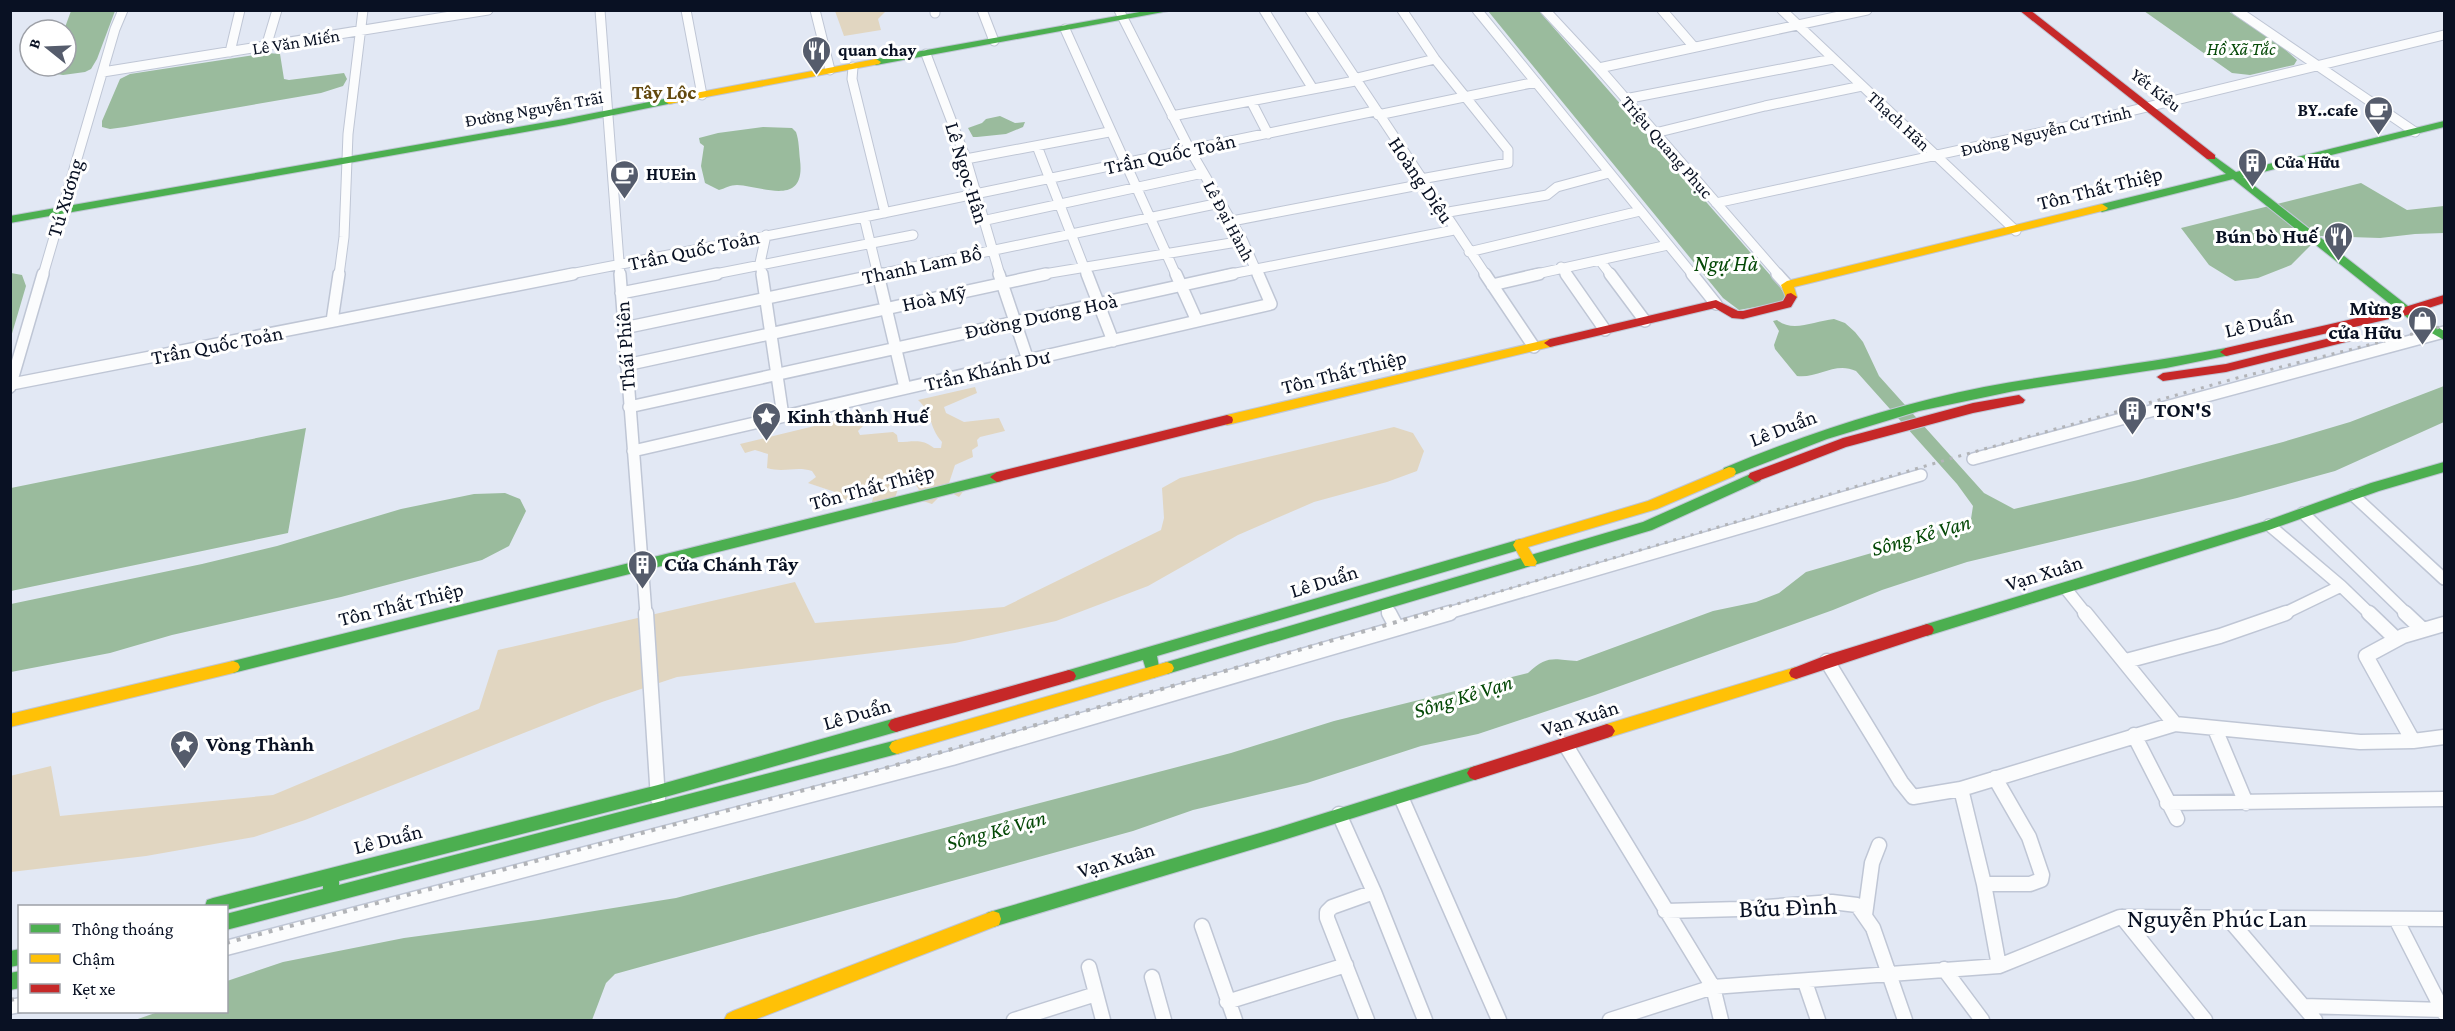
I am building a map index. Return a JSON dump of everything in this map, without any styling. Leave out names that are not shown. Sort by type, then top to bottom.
[{"type":"main road","name":"Đường Nguyễn Trãi","points":[[10,220],[608,114],[830,70],[1065,29],[1122,15],[1170,10]]},
{"type":"main road","name":"Yết Kiêu","points":[[2023,10],[2407,311]]},
{"type":"main road","name":"Tôn Thất Thiệp","points":[[1787,285],[2016,231],[2445,124]]},
{"type":"main road","points":[[1716,304],[1736,315],[1743,315],[1787,304],[1792,299],[1787,285]]},
{"type":"main road","name":"Lê Duẩn","points":[[217,905],[658,792],[1520,545],[1652,505],[1789,446],[1871,419],[1984,392],[2191,360],[2407,311],[2445,299]]},
{"type":"main road","name":"Tôn Thất Thiệp","points":[[10,721],[947,489],[1716,304]]},
{"type":"main road","points":[[2407,311],[2418,320],[2443,333]]},
{"type":"main road","name":"Lê Duẩn","points":[[228,921],[660,812],[841,763],[1385,605],[1647,526],[1752,478],[1843,444],[1973,408],[2044,395],[2202,372],[2445,314]]},
{"type":"main road","points":[[2191,360],[2202,372]]},
{"type":"main road","name":"Vạn Xuân","points":[[732,1020],[987,921],[1401,797],[1565,744],[1773,682],[1827,661],[2066,589],[2445,467]]},
{"type":"main road","points":[[1520,545],[1530,562]]},
{"type":"main road","points":[[1149,653],[1153,672]]},
{"type":"main road","points":[[331,876],[331,894]]},
{"type":"street","name":"Tú Xương","points":[[11,386],[115,29],[123,10]]},
{"type":"street","points":[[230,52],[240,10]]},
{"type":"street","points":[[266,47],[277,10]]},
{"type":"street","points":[[332,321],[344,237],[350,113],[363,10]]},
{"type":"street","name":"Lê Văn Miến","points":[[103,72],[488,10]]},
{"type":"street","points":[[686,10],[702,95]]},
{"type":"street","points":[[815,10],[830,70]]},
{"type":"street","points":[[982,10],[994,41]]},
{"type":"street","points":[[1264,10],[1313,89]]},
{"type":"street","name":"Hoàng Diệu","points":[[1310,10],[1354,80],[1534,347]]},
{"type":"street","points":[[1232,221],[1508,163],[1508,150],[1435,59],[1402,10]]},
{"type":"street","points":[[1477,10],[1716,304]]},
{"type":"street","name":"Triệu Quang Phục","points":[[1545,10],[1599,68],[1787,285]]},
{"type":"street","points":[[1662,10],[1694,47]]},
{"type":"street","name":"Thạch Hãn","points":[[1782,10],[2016,231]]},
{"type":"street","points":[[1599,68],[1867,10]]},
{"type":"street","points":[[2236,10],[2415,132]]},
{"type":"street","name":"Thái Phiên","points":[[602,11],[658,792]]},
{"type":"street","name":"Lê Đại Hành","points":[[1122,15],[1190,150],[1243,241],[1271,304]]},
{"type":"street","points":[[1065,29],[1109,132],[1197,321]]},
{"type":"street","name":"Đường Nguyễn Cư Trinh","points":[[1716,203],[1936,156],[2445,35]]},
{"type":"street","name":"Lê Ngọc Hân","points":[[926,54],[966,159],[982,221],[1028,360]]},
{"type":"street","points":[[1172,116],[1313,89],[1435,59]]},
{"type":"street","points":[[1625,99],[1833,59]]},
{"type":"street","points":[[853,67],[852,79],[885,213]]},
{"type":"street","name":"Trần Quốc Toản","points":[[11,386],[1536,82]]},
{"type":"street","points":[[1655,133],[1756,108],[1862,86]]},
{"type":"street","points":[[1251,101],[1268,134]]},
{"type":"street","points":[[966,159],[1109,132]]},
{"type":"street","points":[[1037,146],[1057,203],[1086,268],[1113,341]]},
{"type":"street","points":[[982,221],[1203,173]]},
{"type":"street","points":[[1443,213],[1547,195],[1557,187],[1610,173]]},
{"type":"street","name":"Thanh Lam Bồ","points":[[624,328],[1220,203]]},
{"type":"street","points":[[1469,252],[1640,211]]},
{"type":"street","points":[[864,217],[905,388]]},
{"type":"street","name":"Đường Dương Hoà","points":[[629,406],[1255,269],[1454,230]]},
{"type":"street","points":[[766,235],[760,263],[783,416]]},
{"type":"street","points":[[621,292],[760,263],[913,235]]},
{"type":"street","name":"Hoà Mỹ","points":[[626,365],[1002,283],[1165,251],[1243,241]]},
{"type":"street","points":[[1492,285],[1561,267],[1601,262],[1668,245]]},
{"type":"street","points":[[1601,262],[1645,321]]},
{"type":"street","points":[[1561,267],[1605,330]]},
{"type":"street","name":"Trần Khánh Dư","points":[[633,451],[1271,304]]},
{"type":"street","points":[[1973,459],[2443,333]]},
{"type":"street","points":[[228,947],[657,837],[940,761],[1921,476]]},
{"type":"street","points":[[2353,495],[2445,579]]},
{"type":"street","points":[[2303,513],[2422,629]]},
{"type":"street","points":[[2269,525],[2341,586],[2395,638]]},
{"type":"street","points":[[2126,662],[2273,619],[2341,586]]},
{"type":"street","points":[[2066,589],[2175,724]]},
{"type":"street","points":[[1385,605],[1397,628]]},
{"type":"street","points":[[2414,741],[2366,656],[2395,638],[2445,624]]},
{"type":"street","points":[[1827,661],[1901,782],[1913,797],[1961,789],[2175,724],[2360,742],[2414,741],[2445,737]]},
{"type":"street","points":[[2215,729],[2246,803]]},
{"type":"street","points":[[2134,735],[2177,819]]},
{"type":"street","points":[[1565,744],[1713,987],[1721,1020]]},
{"type":"street","points":[[1984,884],[2030,884],[2041,880],[2042,874],[2031,843],[1995,778]]},
{"type":"street","points":[[1961,789],[1984,884],[1999,966]]},
{"type":"street","points":[[658,792],[660,812]]},
{"type":"street","points":[[1401,797],[1499,1020]]},
{"type":"street","points":[[2167,803],[2445,799]]},
{"type":"street","points":[[1339,814],[1374,892],[1425,1020]]},
{"type":"street","points":[[1865,915],[1872,863],[1879,845]]},
{"type":"street","points":[[1367,1020],[1327,918],[1327,912],[1332,907],[1374,892]]},
{"type":"street","name":"Bửu Đình","points":[[1665,911],[1740,909],[1832,902],[1857,905],[1874,928],[1887,974],[1905,1020]]},
{"type":"street","points":[[2122,917],[2205,1020]]},
{"type":"street","name":"Nguyễn Phúc Lan","points":[[1610,1020],[1713,987],[1999,966],[2109,920],[2122,917],[2445,919]]},
{"type":"street","points":[[2227,917],[2315,1020]]},
{"type":"street","points":[[2303,1006],[2444,1011],[2396,919]]},
{"type":"street","points":[[1202,926],[1235,1020]]},
{"type":"street","points":[[1227,1002],[1346,965]]},
{"type":"street","points":[[1089,967],[1103,1020]]},
{"type":"street","points":[[1944,969],[1982,1020]]},
{"type":"street","points":[[1152,977],[1164,1020]]},
{"type":"street","points":[[1805,982],[1818,1020]]},
{"type":"street","points":[[1014,1020],[1096,994]]},
{"type":"shaded area","points":[[835,11],[886,11],[878,19],[881,30],[844,36]]},
{"type":"shaded area","points":[[975,387],[977,393],[944,407],[946,413],[964,422],[999,418],[1005,431],[980,437],[977,440],[978,446],[972,450],[973,457],[955,465],[949,483],[952,490],[965,489],[959,497],[946,490],[932,504],[923,501],[918,488],[910,479],[901,480],[895,498],[869,512],[875,491],[852,490],[846,500],[833,503],[835,492],[808,483],[816,477],[812,471],[767,468],[768,454],[755,450],[745,453],[740,444],[872,412],[858,431],[860,435],[893,432],[897,435],[898,442],[921,442],[934,448],[941,448],[942,442],[927,411],[918,400]]},
{"type":"shaded area","points":[[1394,427],[1413,433],[1424,451],[1417,471],[1387,482],[1314,502],[1238,535],[1148,586],[1056,621],[955,643],[677,677],[602,702],[305,820],[254,837],[146,856],[11,872],[10,776],[51,766],[60,816],[273,795],[479,709],[498,650],[795,582],[815,623],[1004,607],[1161,530],[1164,518],[1162,488],[1180,478]]},
{"type":"water","points":[[71,11],[115,11],[97,59],[91,69],[85,72],[78,73],[78,18],[68,18]]},
{"type":"water","name":"Ngự Hà","points":[[1488,11],[1539,11],[1778,284],[1787,298],[1783,302],[1739,310],[1723,298]]},
{"type":"water","name":"Hồ Xã Tắc","points":[[2144,11],[2228,11],[2279,44],[2297,60],[2294,65],[2250,75],[2232,73]]},
{"type":"water","points":[[268,53],[280,54],[284,79],[344,73],[347,79],[343,86],[321,93],[125,127],[110,129],[102,127],[102,121],[120,79],[130,74]]},
{"type":"water","points":[[1000,116],[1015,123],[1025,122],[1023,127],[1006,134],[973,137],[968,128],[986,119]]},
{"type":"water","points":[[763,127],[792,128],[796,132],[800,175],[796,184],[780,191],[737,185],[719,190],[705,183],[701,166],[704,146],[700,143],[699,138]]},
{"type":"water","points":[[2361,183],[2407,210],[2444,206],[2444,233],[2380,238],[2320,236],[2291,265],[2258,278],[2235,281],[2209,265],[2181,228]]},
{"type":"water","points":[[11,273],[22,275],[26,286],[11,337]]},
{"type":"water","name":"Sông Kẻ Vạn","points":[[1834,319],[1845,323],[1863,342],[1879,376],[1984,493],[2014,509],[2138,480],[2283,442],[2350,422],[2444,386],[2444,422],[2335,471],[2237,498],[1967,562],[1882,590],[1833,610],[1595,695],[1478,734],[1421,746],[1307,783],[1193,810],[1133,831],[615,974],[606,983],[592,1020],[135,1020],[155,1013],[228,1013],[228,981],[283,962],[404,938],[676,898],[1231,753],[1334,721],[1528,673],[1546,661],[1556,659],[1577,661],[1713,611],[1756,602],[1779,593],[1806,572],[1882,550],[1971,519],[1973,506],[1957,484],[1856,371],[1841,368],[1797,376],[1775,349],[1774,345],[1779,331],[1773,321],[1777,320],[1790,326]]},
{"type":"water","points":[[306,428],[288,533],[11,591],[11,488]]},
{"type":"water","points":[[505,493],[520,499],[526,511],[509,546],[482,560],[341,597],[172,635],[110,653],[11,672],[11,604],[277,546],[401,509],[474,494]]},
{"type":"railway","points":[[1423,614],[1956,457],[2237,378],[2444,326]]},
{"type":"railway","points":[[228,942],[861,775],[1428,613]]},
{"type":"railway","points":[[10,1000],[18,998]]},
{"type":"traffic: fast","points":[[876,62],[1170,10]]},
{"type":"traffic: fast","points":[[10,220],[564,122],[669,101]]},
{"type":"traffic: fast","points":[[2102,208],[2444,124]]},
{"type":"traffic: fast","points":[[2211,157],[2407,311]]},
{"type":"traffic: fast","points":[[2407,311],[2418,320]]},
{"type":"traffic: fast","points":[[2418,320],[2444,336]]},
{"type":"traffic: fast","points":[[1729,472],[1823,435],[1886,415],[1951,399],[2014,386],[2166,364],[2226,352]]},
{"type":"traffic: fast","points":[[1927,630],[2269,525],[2376,487],[2444,467]]},
{"type":"traffic: fast","points":[[233,667],[997,477]]},
{"type":"traffic: fast","points":[[1167,668],[1647,526],[1755,477]]},
{"type":"traffic: fast","points":[[1069,676],[1521,544]]},
{"type":"traffic: fast","points":[[1149,653],[1153,672]]},
{"type":"traffic: fast","points":[[217,905],[658,792],[896,725]]},
{"type":"traffic: fast","points":[[228,921],[897,747]]},
{"type":"traffic: fast","points":[[993,919],[1277,835],[1475,773]]},
{"type":"traffic: fast","points":[[331,876],[331,894]]},
{"type":"traffic: fast","points":[[10,959],[18,957]]},
{"type":"traffic: fast","points":[[10,982],[18,980]]},
{"type":"traffic: slow","points":[[669,101],[876,62]]},
{"type":"traffic: slow","points":[[1791,297],[1787,285],[2102,208]]},
{"type":"traffic: slow","points":[[1227,420],[1550,343]]},
{"type":"traffic: slow","points":[[1521,544],[1652,505],[1729,472]]},
{"type":"traffic: slow","points":[[1520,545],[1530,562]]},
{"type":"traffic: slow","points":[[10,721],[233,667]]},
{"type":"traffic: slow","points":[[897,747],[1167,668]]},
{"type":"traffic: slow","points":[[1607,731],[1796,673]]},
{"type":"traffic: slow","points":[[733,1020],[993,919]]},
{"type":"traffic: jam","points":[[2023,10],[2211,157]]},
{"type":"traffic: jam","points":[[1550,343],[1716,304],[1736,315],[1743,315],[1787,304],[1791,297]]},
{"type":"traffic: jam","points":[[2226,352],[2407,311],[2444,299]]},
{"type":"traffic: jam","points":[[2163,377],[2226,368],[2354,336]]},
{"type":"traffic: jam","points":[[1755,477],[1843,443],[1973,408],[2019,400]]},
{"type":"traffic: jam","points":[[997,477],[1227,420]]},
{"type":"traffic: jam","points":[[1796,673],[1927,630]]},
{"type":"traffic: jam","points":[[896,725],[1069,676]]},
{"type":"traffic: jam","points":[[1475,773],[1607,731]]},
{"type":"place","name":"quan chay","points":[[817,76]]},
{"type":"place","name":"BY..cafe","points":[[2379,136]]},
{"type":"place","name":"Cửa Hữu","points":[[2253,188]]},
{"type":"place","name":"HUEin","points":[[625,200]]},
{"type":"place","name":"Bún bò Huế","points":[[2339,262]]},
{"type":"place","name":"Mừng cửa Hữu","points":[[2423,346]]},
{"type":"place","name":"TON'S","points":[[2133,436]]},
{"type":"place","name":"Kinh thành Huế","points":[[766,442]]},
{"type":"place","name":"Cửa Chánh Tây","points":[[643,590]]},
{"type":"place","name":"Vòng Thành","points":[[185,770]]},
{"type":"district","name":"Tây Lộc","points":[[664,92]]}]
